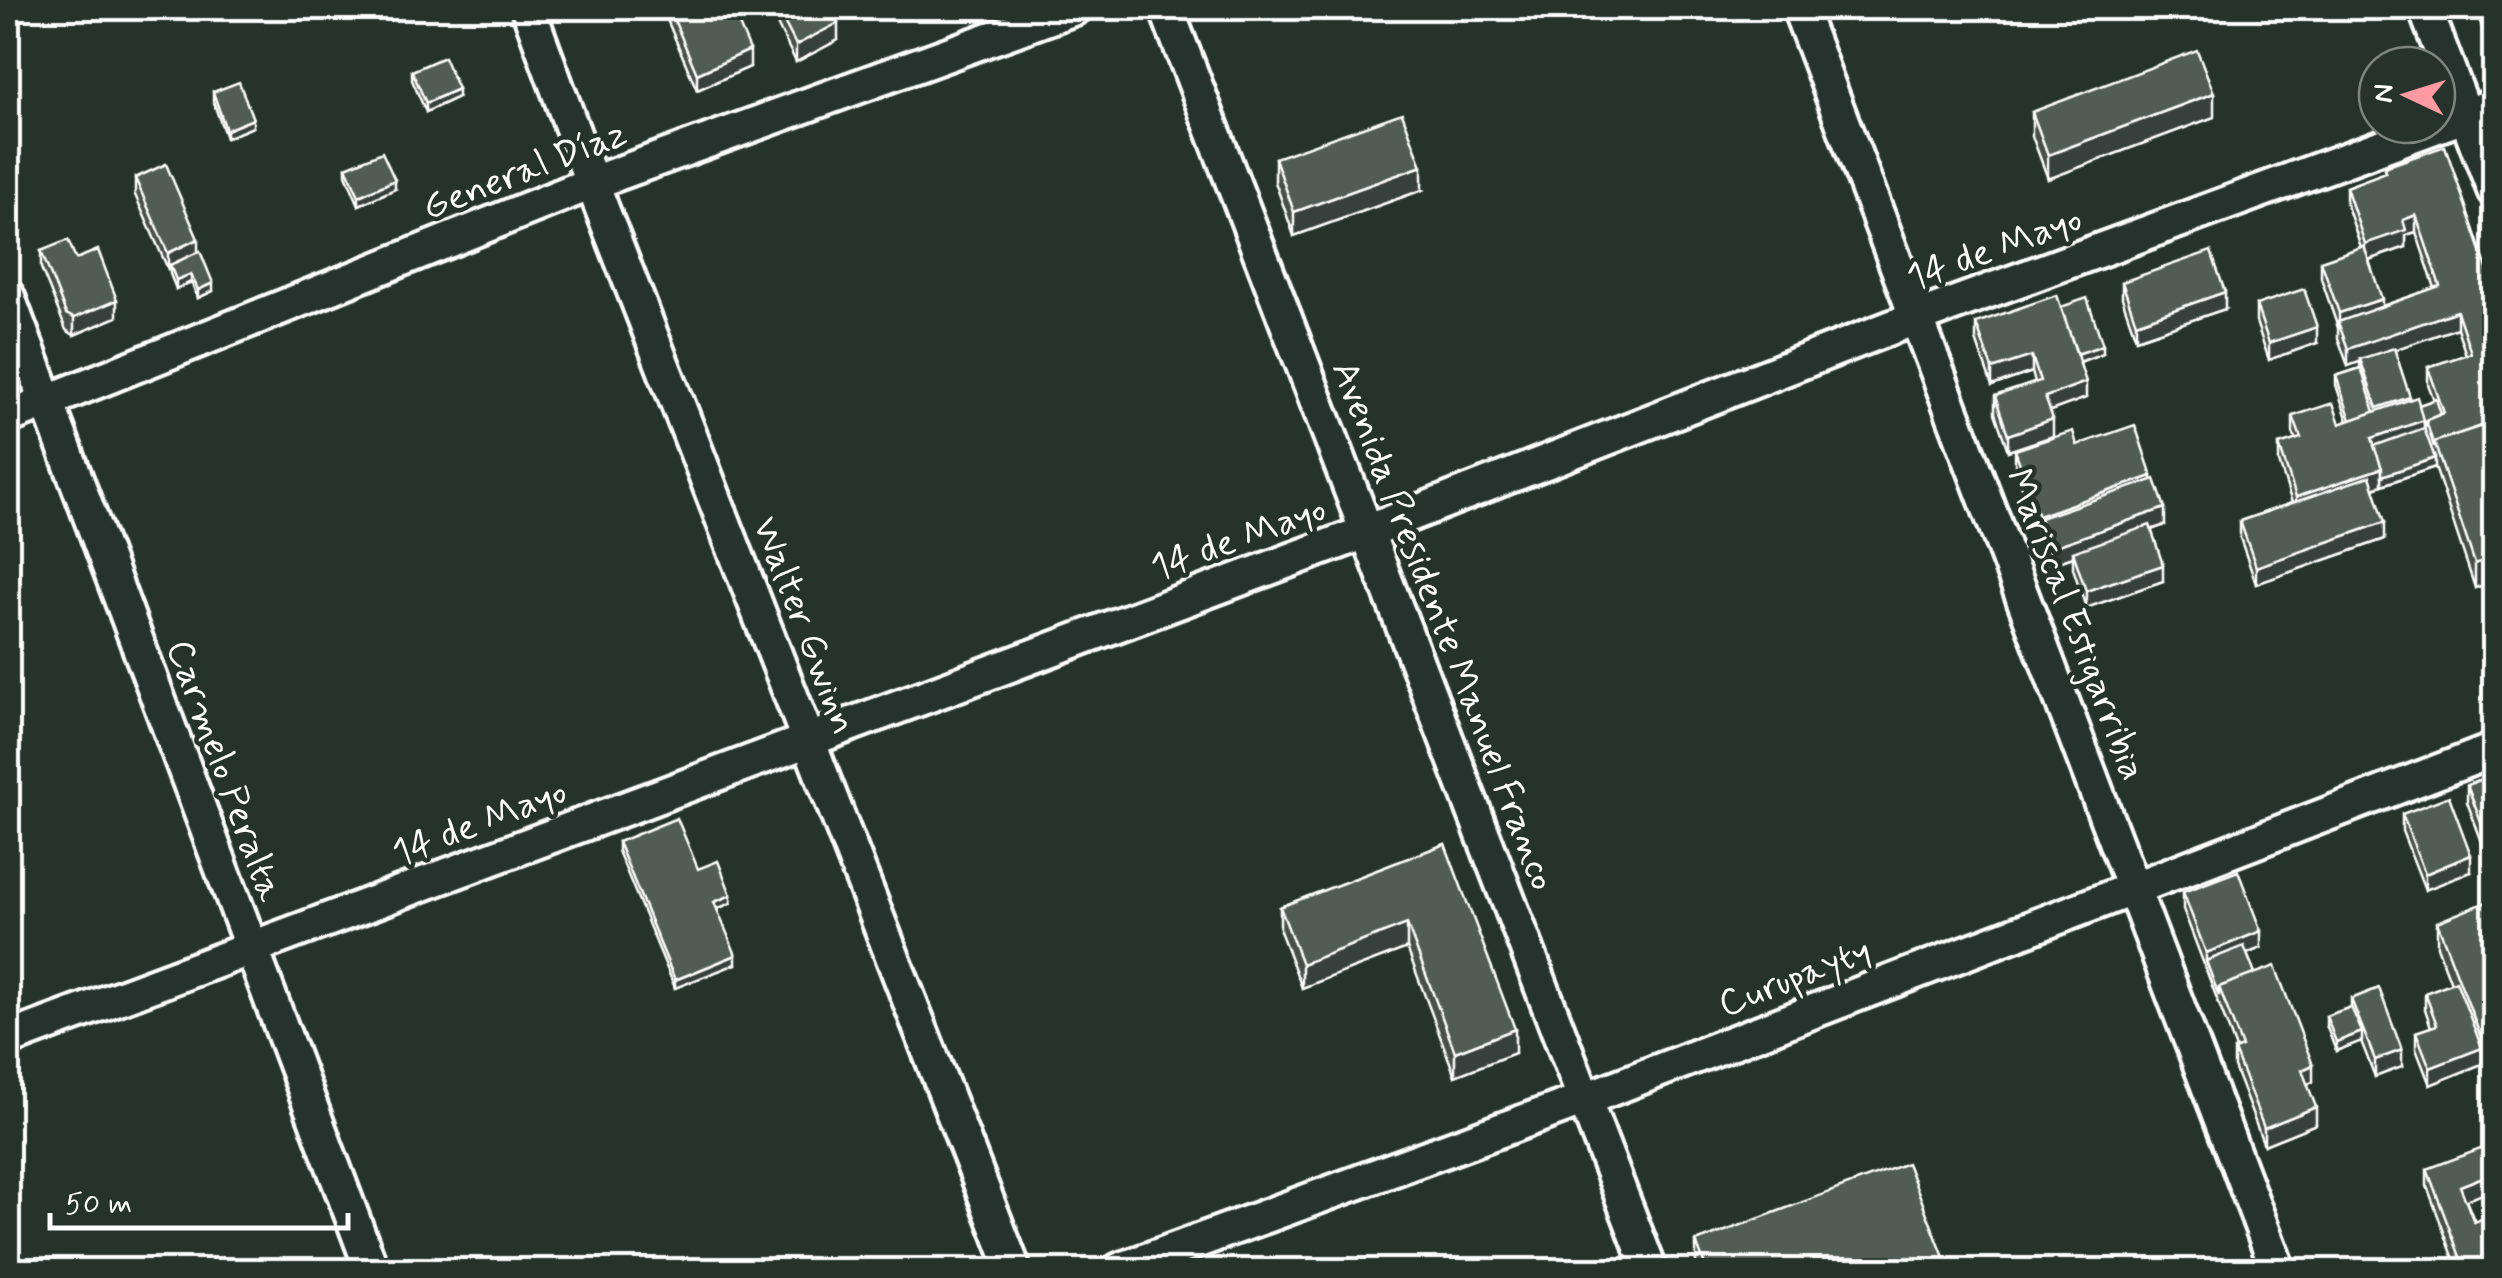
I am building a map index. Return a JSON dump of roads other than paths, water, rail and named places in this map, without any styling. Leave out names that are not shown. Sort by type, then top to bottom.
[{"type":"street","name":"Walter Gwinn","points":[[528,8],[592,183],[1014,1270]]},
{"type":"street","name":"General Díaz","points":[[8,417],[592,183],[1074,8]]},
{"type":"street","name":"Avenida Presidente Manuel Franco","points":[[1166,8],[1650,1270]]},
{"type":"street","name":"Mariscal Estigarribia","points":[[1800,8],[2278,1270]]},
{"type":"street","points":[[2424,8],[2479,110],[2494,190]]},
{"type":"street","name":"14 de Mayo","points":[[8,1039],[1366,532],[1918,318],[2479,110]]},
{"type":"street","name":"Carmelo Peralta","points":[[8,297],[372,1270]]},
{"type":"street","name":"Curupayty","points":[[1119,1270],[1585,1099],[2494,750]]}]
